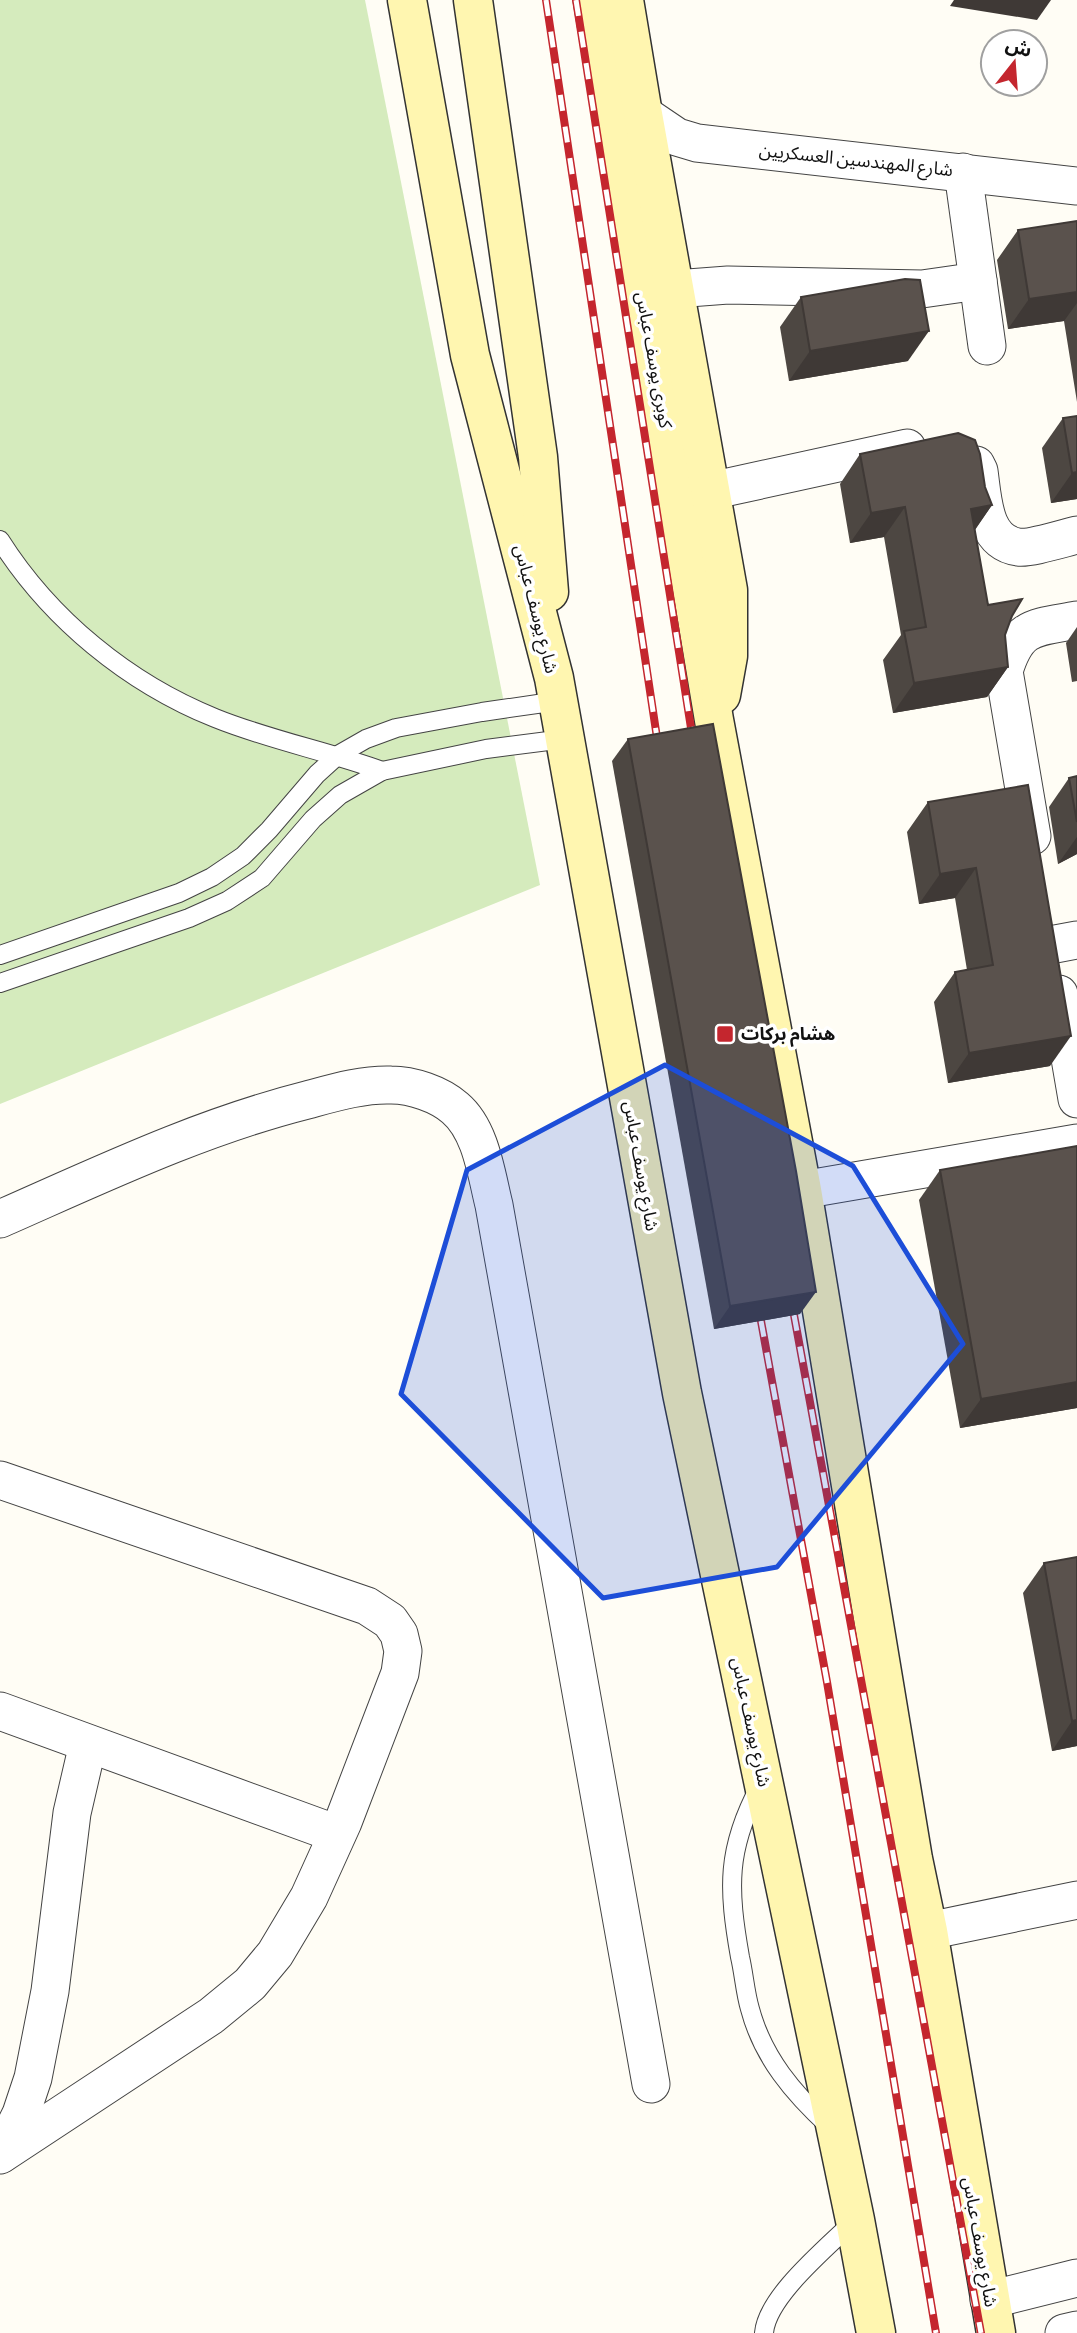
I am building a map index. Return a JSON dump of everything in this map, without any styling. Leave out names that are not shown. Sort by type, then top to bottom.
[{"type":"main road","name":"شارع يوسف عباس","points":[[407,0],[470,355],[556,690],[682,1393],[855,2220],[876,2333]]},
{"type":"main road","points":[[473,0],[538,457],[556,690]]},
{"type":"main road","name":"كوبرى يوسف عباس","points":[[593,0],[714,720]]},
{"type":"main road","name":"شارع يوسف عباس","points":[[624,0],[728,590],[730,623],[723,689],[714,720],[802,1190],[992,2317]]},
{"type":"street","name":"شارع المهندسين العسكريين","points":[[643,114],[677,137],[697,143],[1077,186]]},
{"type":"street","points":[[963,172],[987,346]]},
{"type":"street","points":[[675,289],[728,285],[922,289],[978,281]]},
{"type":"street","points":[[710,491],[943,442],[956,444],[971,455],[979,471],[985,515],[992,530],[1004,541],[1019,547],[1077,535]]},
{"type":"street","points":[[1036,863],[1004,671],[1020,636],[1038,627],[1077,620]]},
{"type":"street","points":[[1058,934],[1077,1099]]},
{"type":"street","points":[[0,1219],[155,1152],[254,1113],[334,1093],[389,1085],[410,1087],[434,1095],[454,1107],[469,1124],[494,1205],[651,2084]]},
{"type":"street","points":[[802,1190],[1077,1143]]},
{"type":"street","points":[[0,1479],[367,1606],[390,1621],[399,1634],[403,1651],[400,1673],[381,1727],[337,1834],[309,1897],[275,1954],[250,1984],[211,2016],[0,2155]]},
{"type":"street","points":[[0,1712],[337,1834]]},
{"type":"street","points":[[0,2155],[21,2113],[35,2069],[60,1924],[72,1812],[88,1744]]},
{"type":"street","points":[[929,1931],[1077,1900]]},
{"type":"street","points":[[992,2317],[1077,2278]]},
{"type":"street","points":[[1064,2333],[1077,2330]]},
{"type":"lane","points":[[0,540],[11,558],[52,608],[102,652],[156,689],[214,718],[382,771]]},
{"type":"lane","points":[[0,955],[179,893],[212,877],[243,856],[298,799],[317,774],[338,755],[366,739],[396,728],[482,712],[556,690]]},
{"type":"lane","points":[[0,983],[189,918],[227,901],[262,878],[313,819],[341,795],[382,771],[486,749],[564,739]]},
{"type":"lane","points":[[763,1780],[741,1827],[731,1880],[731,1907],[750,2010],[785,2079],[800,2099],[836,2133]]},
{"type":"lane","points":[[764,2333],[765,2320],[772,2306],[855,2220]]},
{"type":"highlighted area","points":[[665,1065],[853,1166],[963,1344],[777,1567],[603,1598],[401,1394],[467,1170]]},
{"type":"green space","points":[[0,0],[365,0],[540,885],[0,1104]]},
{"type":"building","points":[[1077,221],[1077,292],[1029,299],[1018,230]]},
{"type":"building","points":[[905,279],[920,280],[929,331],[810,351],[801,297]]},
{"type":"building","points":[[1077,416],[1077,472],[1072,473],[1063,418]]},
{"type":"building","points":[[958,433],[975,440],[985,487],[992,505],[971,509],[988,605],[1022,599],[1005,635],[1008,667],[914,683],[904,631],[926,627],[905,507],[871,513],[860,454]]},
{"type":"building","name":"هشام بركات","points":[[713,724],[816,1292],[730,1306],[628,739]]},
{"type":"building","points":[[1077,776],[1077,822],[1069,778]]},
{"type":"building","points":[[1028,785],[1071,1036],[969,1053],[955,972],[993,965],[976,868],[940,874],[928,802]]},
{"type":"building","points":[[1077,1146],[1077,1382],[981,1399],[940,1170]]},
{"type":"building","points":[[1077,1557],[1077,1720],[1072,1721],[1044,1563]]},
{"type":"railway","points":[[546,0],[659,751]]},
{"type":"railway","points":[[576,0],[694,747]]},
{"type":"railway","points":[[794,1315],[981,2333]]},
{"type":"railway","points":[[761,1321],[827,1682],[936,2333]]},
{"type":"place","name":"هشام بركات","points":[[725,1034]]}]
